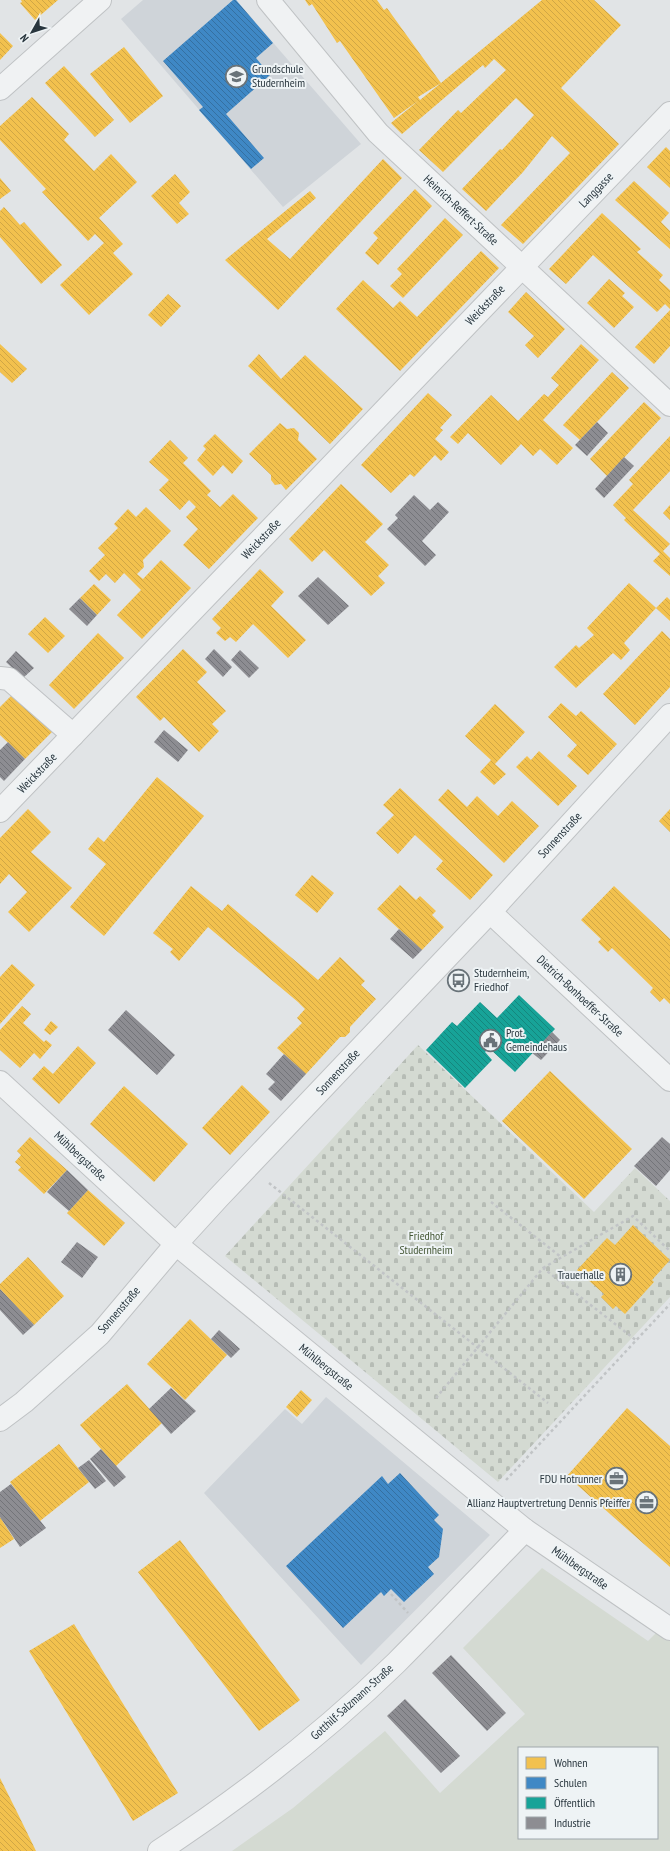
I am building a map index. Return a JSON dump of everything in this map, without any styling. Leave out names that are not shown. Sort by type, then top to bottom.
[{"type":"street","points":[[0,89],[100,0]]},
{"type":"street","name":"Heinrich-Reffert-Straße","points":[[268,0],[378,133],[670,405]]},
{"type":"street","name":"Langgasse","points":[[522,267],[670,113]]},
{"type":"street","name":"Weickstraße","points":[[0,811],[522,267]]},
{"type":"street","points":[[0,678],[9,679],[73,735]]},
{"type":"street","name":"Sonnenstraße","points":[[0,1420],[24,1402],[100,1334],[176,1244],[248,1166],[490,912],[670,716]]},
{"type":"street","name":"Dietrich-Bonhoeffer-Straße","points":[[490,912],[670,1080]]},
{"type":"street","name":"Mühlbergstraße","points":[[0,1082],[176,1244],[488,1500],[525,1530],[670,1629]]},
{"type":"street","name":"Gotthilf-Salzmann-Straße","points":[[159,1851],[202,1823],[264,1777],[336,1718],[395,1663],[525,1530]]},
{"type":"path","points":[[248,1166],[548,1403]]},
{"type":"path","points":[[490,1202],[562,1257]]},
{"type":"path","points":[[436,1398],[543,1268],[633,1216],[670,1251]]},
{"type":"path","points":[[543,1268],[637,1340]]},
{"type":"path","points":[[488,1500],[670,1304]]},
{"type":"shaded area","name":"Grundschule Studernheim","points":[[143,0],[236,0],[361,144],[283,207],[121,19]]},
{"type":"shaded area","points":[[326,1397],[490,1535],[361,1665],[204,1493],[285,1409],[302,1424]]},
{"type":"green space","name":"Friedhof Studernheim","points":[[418,1045],[594,1212],[635,1168],[670,1201],[670,1297],[498,1482],[225,1256]]},
{"type":"green space","points":[[542,1568],[648,1641],[670,1619],[670,1851],[232,1851],[293,1808],[385,1731],[440,1793],[525,1714],[463,1648]]},
{"type":"building: Wohnen","points":[[21,0],[58,0],[35,20],[20,3],[22,2]]},
{"type":"building: Wohnen","points":[[305,0],[377,0],[384,10],[387,8],[441,83],[542,0],[594,0],[621,25],[561,88],[619,144],[523,244],[501,225],[570,153],[552,136],[523,172],[486,211],[462,189],[500,149],[502,150],[534,115],[516,98],[443,172],[419,150],[458,110],[461,113],[506,70],[494,59],[485,68],[483,65],[402,134],[391,123],[418,101],[394,118],[340,41],[337,43],[312,4],[309,6]],"holes":[[[441,83],[420,100],[418,97]]]},
{"type":"building: Wohnen","points":[[0,33],[13,46],[0,60]]},
{"type":"building: Wohnen","points":[[124,47],[163,96],[130,123],[90,74]]},
{"type":"building: Wohnen","points":[[64,66],[114,120],[95,137],[45,83]]},
{"type":"building: Wohnen","points":[[32,97],[69,134],[64,140],[94,171],[111,154],[137,182],[99,218],[123,244],[113,253],[133,274],[89,315],[60,285],[104,243],[95,234],[88,241],[42,192],[46,189],[0,140],[0,126]]},
{"type":"building: Wohnen","points":[[666,147],[670,151],[670,188],[647,167]]},
{"type":"building: Wohnen","points":[[383,159],[402,178],[278,310],[225,260],[310,191],[316,198],[267,239],[290,259]]},
{"type":"building: Wohnen","points":[[175,174],[190,192],[179,203],[189,214],[177,224],[151,196]]},
{"type":"building: Wohnen","points":[[0,178],[11,191],[0,199]]},
{"type":"building: Wohnen","points":[[634,181],[669,213],[661,222],[670,231],[670,249],[615,200]]},
{"type":"building: Wohnen","points":[[415,189],[432,206],[378,265],[365,253],[378,238],[373,233]]},
{"type":"building: Wohnen","points":[[4,207],[20,225],[24,222],[62,265],[41,284],[0,237],[0,211]]},
{"type":"building: Wohnen","points":[[602,213],[641,249],[637,252],[663,275],[659,280],[670,290],[670,309],[665,304],[657,312],[593,255],[566,284],[549,269]]},
{"type":"building: Wohnen","points":[[445,218],[463,235],[403,298],[390,286],[402,274],[397,269]]},
{"type":"building: Wohnen","points":[[481,251],[499,268],[400,371],[336,309],[363,280],[393,308],[400,301],[417,317]]},
{"type":"building: Wohnen","points":[[609,279],[625,293],[622,296],[634,307],[614,328],[587,303]]},
{"type":"building: Wohnen","points":[[526,292],[565,329],[538,358],[525,345],[534,336],[508,312]]},
{"type":"building: Wohnen","points":[[168,294],[181,306],[161,327],[148,315]]},
{"type":"building: Wohnen","points":[[670,310],[670,346],[654,364],[635,347]]},
{"type":"building: Wohnen","points":[[0,344],[27,369],[12,383],[0,372]]},
{"type":"building: Wohnen","points":[[581,344],[599,360],[543,420],[573,448],[557,465],[540,449],[533,456],[521,444],[501,465],[468,433],[458,444],[450,437],[491,395],[518,421],[544,394],[548,397],[559,385],[551,378]]},
{"type":"building: Wohnen","points":[[259,354],[281,379],[305,355],[363,409],[330,444],[248,366]]},
{"type":"building: Wohnen","points":[[612,372],[629,388],[580,440],[563,425]]},
{"type":"building: Wohnen","points":[[428,393],[452,415],[440,428],[443,430],[435,439],[449,452],[441,461],[435,455],[414,477],[410,474],[391,493],[361,465]]},
{"type":"building: Wohnen","points":[[644,402],[661,418],[607,476],[590,459]]},
{"type":"building: Wohnen","points":[[280,423],[287,429],[294,428],[299,433],[298,440],[317,459],[286,490],[281,484],[275,485],[271,480],[271,475],[249,454]]},
{"type":"building: Wohnen","points":[[215,434],[243,461],[232,474],[223,465],[213,476],[197,460],[206,449],[203,446]]},
{"type":"building: Wohnen","points":[[670,436],[670,471],[633,510],[670,544],[663,551],[670,558],[670,576],[653,561],[660,554],[624,520],[626,518],[613,505],[633,484],[629,480]]},
{"type":"building: Wohnen","points":[[170,440],[188,458],[183,463],[211,491],[207,495],[220,507],[233,494],[258,518],[209,569],[183,545],[198,529],[186,517],[196,507],[189,500],[180,510],[159,490],[169,480],[149,462]]},
{"type":"building: Wohnen","points":[[341,484],[383,524],[365,542],[389,565],[378,576],[385,583],[371,596],[324,550],[312,562],[289,539]]},
{"type":"building: Wohnen","points":[[670,505],[670,520],[663,513]]},
{"type":"building: Wohnen","points":[[146,507],[171,531],[143,560],[144,567],[137,574],[143,579],[161,560],[191,588],[142,639],[117,615],[141,590],[124,573],[115,583],[106,574],[99,581],[89,571],[105,555],[98,548],[118,528],[114,524],[128,509],[136,517]]},
{"type":"building: Wohnen","points":[[260,569],[284,592],[271,606],[306,640],[288,658],[253,624],[236,642],[230,637],[225,641],[216,633],[221,628],[212,619]]},
{"type":"building: Wohnen","points":[[629,583],[656,608],[624,643],[630,650],[621,660],[613,653],[576,688],[554,667],[576,645],[579,648],[594,635],[587,628]]},
{"type":"building: Wohnen","points":[[94,584],[111,600],[97,615],[80,598]]},
{"type":"building: Wohnen","points":[[667,597],[670,600],[670,621],[656,608]]},
{"type":"building: Wohnen","points":[[45,617],[65,636],[48,653],[28,634]]},
{"type":"building: Wohnen","points":[[662,631],[670,639],[670,687],[635,725],[603,694]]},
{"type":"building: Wohnen","points":[[98,633],[124,658],[74,709],[49,685]]},
{"type":"building: Wohnen","points":[[183,649],[207,672],[197,682],[226,711],[212,724],[219,731],[199,752],[164,717],[160,721],[136,697]]},
{"type":"building: Wohnen","points":[[15,692],[54,730],[25,759],[0,735],[0,707]]},
{"type":"building: Wohnen","points":[[561,703],[576,716],[581,711],[617,744],[588,775],[567,756],[577,745],[548,717]]},
{"type":"building: Wohnen","points":[[495,704],[525,732],[495,764],[506,774],[494,785],[480,772],[491,760],[465,736]]},
{"type":"building: Wohnen","points":[[539,751],[577,786],[558,806],[516,767],[527,756],[531,760]]},
{"type":"building: Wohnen","points":[[157,777],[204,816],[104,936],[70,907],[106,864],[88,849],[98,837],[104,842]]},
{"type":"building: Wohnen","points":[[400,788],[493,875],[470,900],[436,869],[443,861],[415,835],[398,854],[376,833],[394,815],[383,805]]},
{"type":"building: Wohnen","points":[[448,789],[467,807],[477,796],[498,816],[512,801],[539,826],[504,863],[438,800]]},
{"type":"building: Wohnen","points":[[28,809],[51,832],[31,852],[72,888],[29,932],[8,912],[27,892],[9,874],[0,884],[0,838]]},
{"type":"building: Wohnen","points":[[670,809],[670,832],[659,821]]},
{"type":"building: Wohnen","points":[[312,875],[334,893],[317,913],[295,895]]},
{"type":"building: Wohnen","points":[[400,885],[416,900],[420,896],[436,911],[432,915],[444,927],[422,950],[377,909]]},
{"type":"building: Wohnen","points":[[191,886],[222,911],[228,904],[318,980],[340,957],[365,981],[361,985],[376,999],[350,1027],[350,1032],[345,1037],[340,1037],[306,1074],[277,1048],[302,1023],[297,1018],[305,1009],[298,1002],[208,927],[179,961],[170,952],[173,949],[153,933]]},
{"type":"building: Wohnen","points":[[614,886],[670,939],[670,1004],[664,998],[660,1002],[650,992],[653,988],[612,948],[608,952],[598,942],[601,939],[581,920]]},
{"type":"building: Wohnen","points":[[12,964],[35,985],[0,1024],[0,977]]},
{"type":"building: Wohnen","points":[[22,1006],[31,1014],[23,1023],[44,1042],[46,1040],[52,1045],[40,1059],[34,1053],[20,1068],[0,1050],[0,1030]]},
{"type":"building: Wohnen","points":[[51,1021],[58,1027],[50,1035],[44,1030]]},
{"type":"building: Wohnen","points":[[78,1046],[96,1063],[59,1104],[32,1079],[44,1066],[53,1074]]},
{"type":"building: Wohnen","points":[[550,1071],[632,1149],[584,1199],[502,1121]]},
{"type":"building: Wohnen","points":[[242,1085],[270,1112],[230,1155],[202,1128]]},
{"type":"building: Wohnen","points":[[124,1086],[188,1144],[154,1182],[90,1124]]},
{"type":"building: Wohnen","points":[[30,1137],[67,1170],[44,1194],[18,1170],[21,1167],[15,1162],[21,1155],[17,1151]]},
{"type":"building: Wohnen","points":[[88,1190],[125,1223],[104,1246],[67,1213]]},
{"type":"building: Wohnen","name":"Trauerhalle","points":[[633,1225],[670,1260],[652,1280],[654,1282],[625,1314],[616,1306],[613,1309],[601,1297],[604,1294],[577,1270],[607,1238],[615,1245]]},
{"type":"building: Wohnen","points":[[28,1257],[64,1296],[34,1325],[0,1289],[0,1284]]},
{"type":"building: Wohnen","points":[[190,1319],[227,1355],[185,1400],[147,1364]]},
{"type":"building: Wohnen","points":[[127,1384],[162,1423],[116,1466],[80,1425]]},
{"type":"building: Wohnen","points":[[301,1390],[312,1400],[297,1417],[286,1407]]},
{"type":"building: Wohnen","points":[[627,1408],[670,1446],[670,1567],[567,1476]]},
{"type":"building: Wohnen","points":[[59,1444],[89,1482],[40,1521],[10,1482]]},
{"type":"building: Wohnen","points":[[0,1517],[14,1539],[0,1548]]},
{"type":"building: Wohnen","points":[[180,1540],[300,1700],[259,1731],[138,1572]]},
{"type":"building: Wohnen","points":[[74,1624],[178,1793],[133,1821],[29,1651]]},
{"type":"building: Wohnen","points":[[0,1778],[18,1814],[36,1851],[0,1851]]},
{"type":"building: Schulen","name":"Grundschule Studernheim","points":[[233,0],[236,0],[273,43],[256,58],[270,75],[226,114],[264,158],[251,169],[199,110],[203,107],[163,61]]},
{"type":"building: Schulen","points":[[400,1473],[439,1515],[434,1520],[443,1529],[439,1557],[428,1567],[434,1574],[404,1602],[391,1589],[384,1596],[381,1592],[343,1628],[286,1566],[382,1476],[388,1484]]},
{"type":"building: Öffentlich","name":"Prot. Gemeindehaus","points":[[519,995],[555,1029],[515,1072],[489,1048],[485,1052],[492,1060],[465,1088],[426,1050],[452,1022],[457,1026],[480,1002],[497,1018]]},
{"type":"building: Industrie","points":[[597,422],[608,433],[587,456],[575,445]]},
{"type":"building: Industrie","points":[[624,457],[634,466],[604,498],[595,489]]},
{"type":"building: Industrie","points":[[414,495],[430,510],[438,502],[449,512],[422,541],[436,555],[425,566],[387,529],[398,518],[395,515]]},
{"type":"building: Industrie","points":[[318,577],[349,606],[328,625],[298,596]]},
{"type":"building: Industrie","points":[[80,598],[97,615],[87,626],[69,609]]},
{"type":"building: Industrie","points":[[214,649],[232,667],[223,677],[205,659]]},
{"type":"building: Industrie","points":[[240,650],[259,668],[249,678],[231,660]]},
{"type":"building: Industrie","points":[[16,651],[34,668],[23,678],[6,662]]},
{"type":"building: Industrie","points":[[164,730],[188,750],[178,762],[154,742]]},
{"type":"building: Industrie","points":[[8,742],[25,759],[4,781],[0,777],[0,750]]},
{"type":"building: Industrie","points":[[399,929],[422,950],[413,959],[390,939]]},
{"type":"building: Industrie","points":[[126,1010],[175,1055],[157,1075],[108,1030]]},
{"type":"building: Industrie","points":[[552,1032],[560,1040],[541,1060],[532,1053]]},
{"type":"building: Industrie","points":[[284,1054],[306,1074],[281,1101],[268,1089],[275,1082],[266,1074]]},
{"type":"building: Industrie","points":[[662,1137],[670,1144],[670,1170],[656,1186],[634,1166]]},
{"type":"building: Industrie","points":[[67,1170],[88,1190],[69,1211],[47,1192]]},
{"type":"building: Industrie","points":[[77,1242],[98,1257],[82,1278],[61,1262]]},
{"type":"building: Industrie","points":[[0,1289],[34,1325],[23,1335],[0,1310]]},
{"type":"building: Industrie","points":[[219,1330],[240,1349],[231,1358],[211,1339]]},
{"type":"building: Industrie","points":[[171,1388],[196,1411],[171,1434],[149,1409]]},
{"type":"building: Industrie","points":[[101,1449],[126,1477],[114,1487],[90,1459]]},
{"type":"building: Industrie","points":[[89,1460],[106,1481],[95,1489],[78,1468]]},
{"type":"building: Industrie","points":[[11,1484],[46,1528],[20,1547],[0,1517],[0,1492]]},
{"type":"building: Industrie","points":[[451,1655],[506,1713],[487,1731],[432,1673]]},
{"type":"building: Industrie","points":[[405,1699],[460,1756],[441,1773],[387,1716]]},
{"type":"place","name":"Grundschule Studernheim","points":[[236,76]]},
{"type":"place","name":"Studernheim, Friedhof","points":[[458,980]]},
{"type":"place","name":"Prot. Gemeindehaus","points":[[490,1040]]},
{"type":"place","name":"Trauerhalle","points":[[620,1275]]},
{"type":"place","name":"FDU Hotrunner","points":[[617,1479]]},
{"type":"place","name":"Allianz Hauptvertretung Dennis Pfeiffer","points":[[646,1503]]}]
